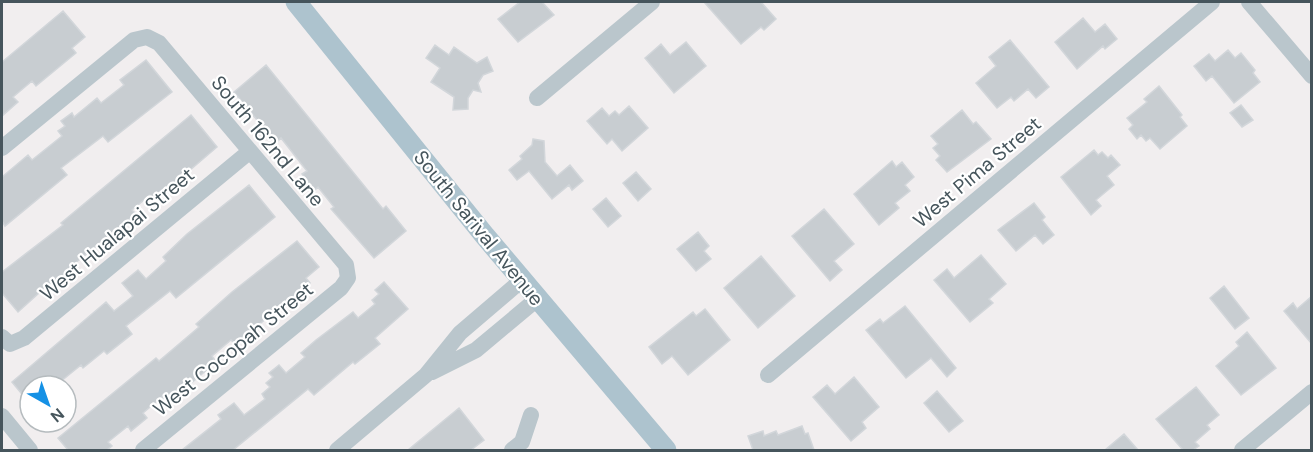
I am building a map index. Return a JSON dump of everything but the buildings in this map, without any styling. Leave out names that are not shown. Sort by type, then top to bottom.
[{"type":"main road","name":"South Sarival Avenue","points":[[296,2],[537,299],[666,450]]},
{"type":"street","points":[[537,98],[652,2]]},
{"type":"street","name":"West Pima Street","points":[[768,375],[1212,2]]},
{"type":"street","points":[[1249,2],[1311,76]]},
{"type":"street","name":"South 162nd Lane","points":[[2,148],[134,40],[147,37],[159,43],[346,265],[348,278]]},
{"type":"street","name":"West Hualapai Street","points":[[6,341],[24,338],[249,152]]},
{"type":"street","name":"West Cocopah Street","points":[[143,450],[341,288],[348,278]]},
{"type":"street","points":[[337,450],[426,375],[460,333],[522,280]]},
{"type":"street","points":[[426,375],[476,350],[537,299]]},
{"type":"street","points":[[1242,450],[1311,392]]},
{"type":"street","points":[[512,450],[522,442],[531,415]]},
{"type":"street","points":[[2,416],[30,450]]}]
